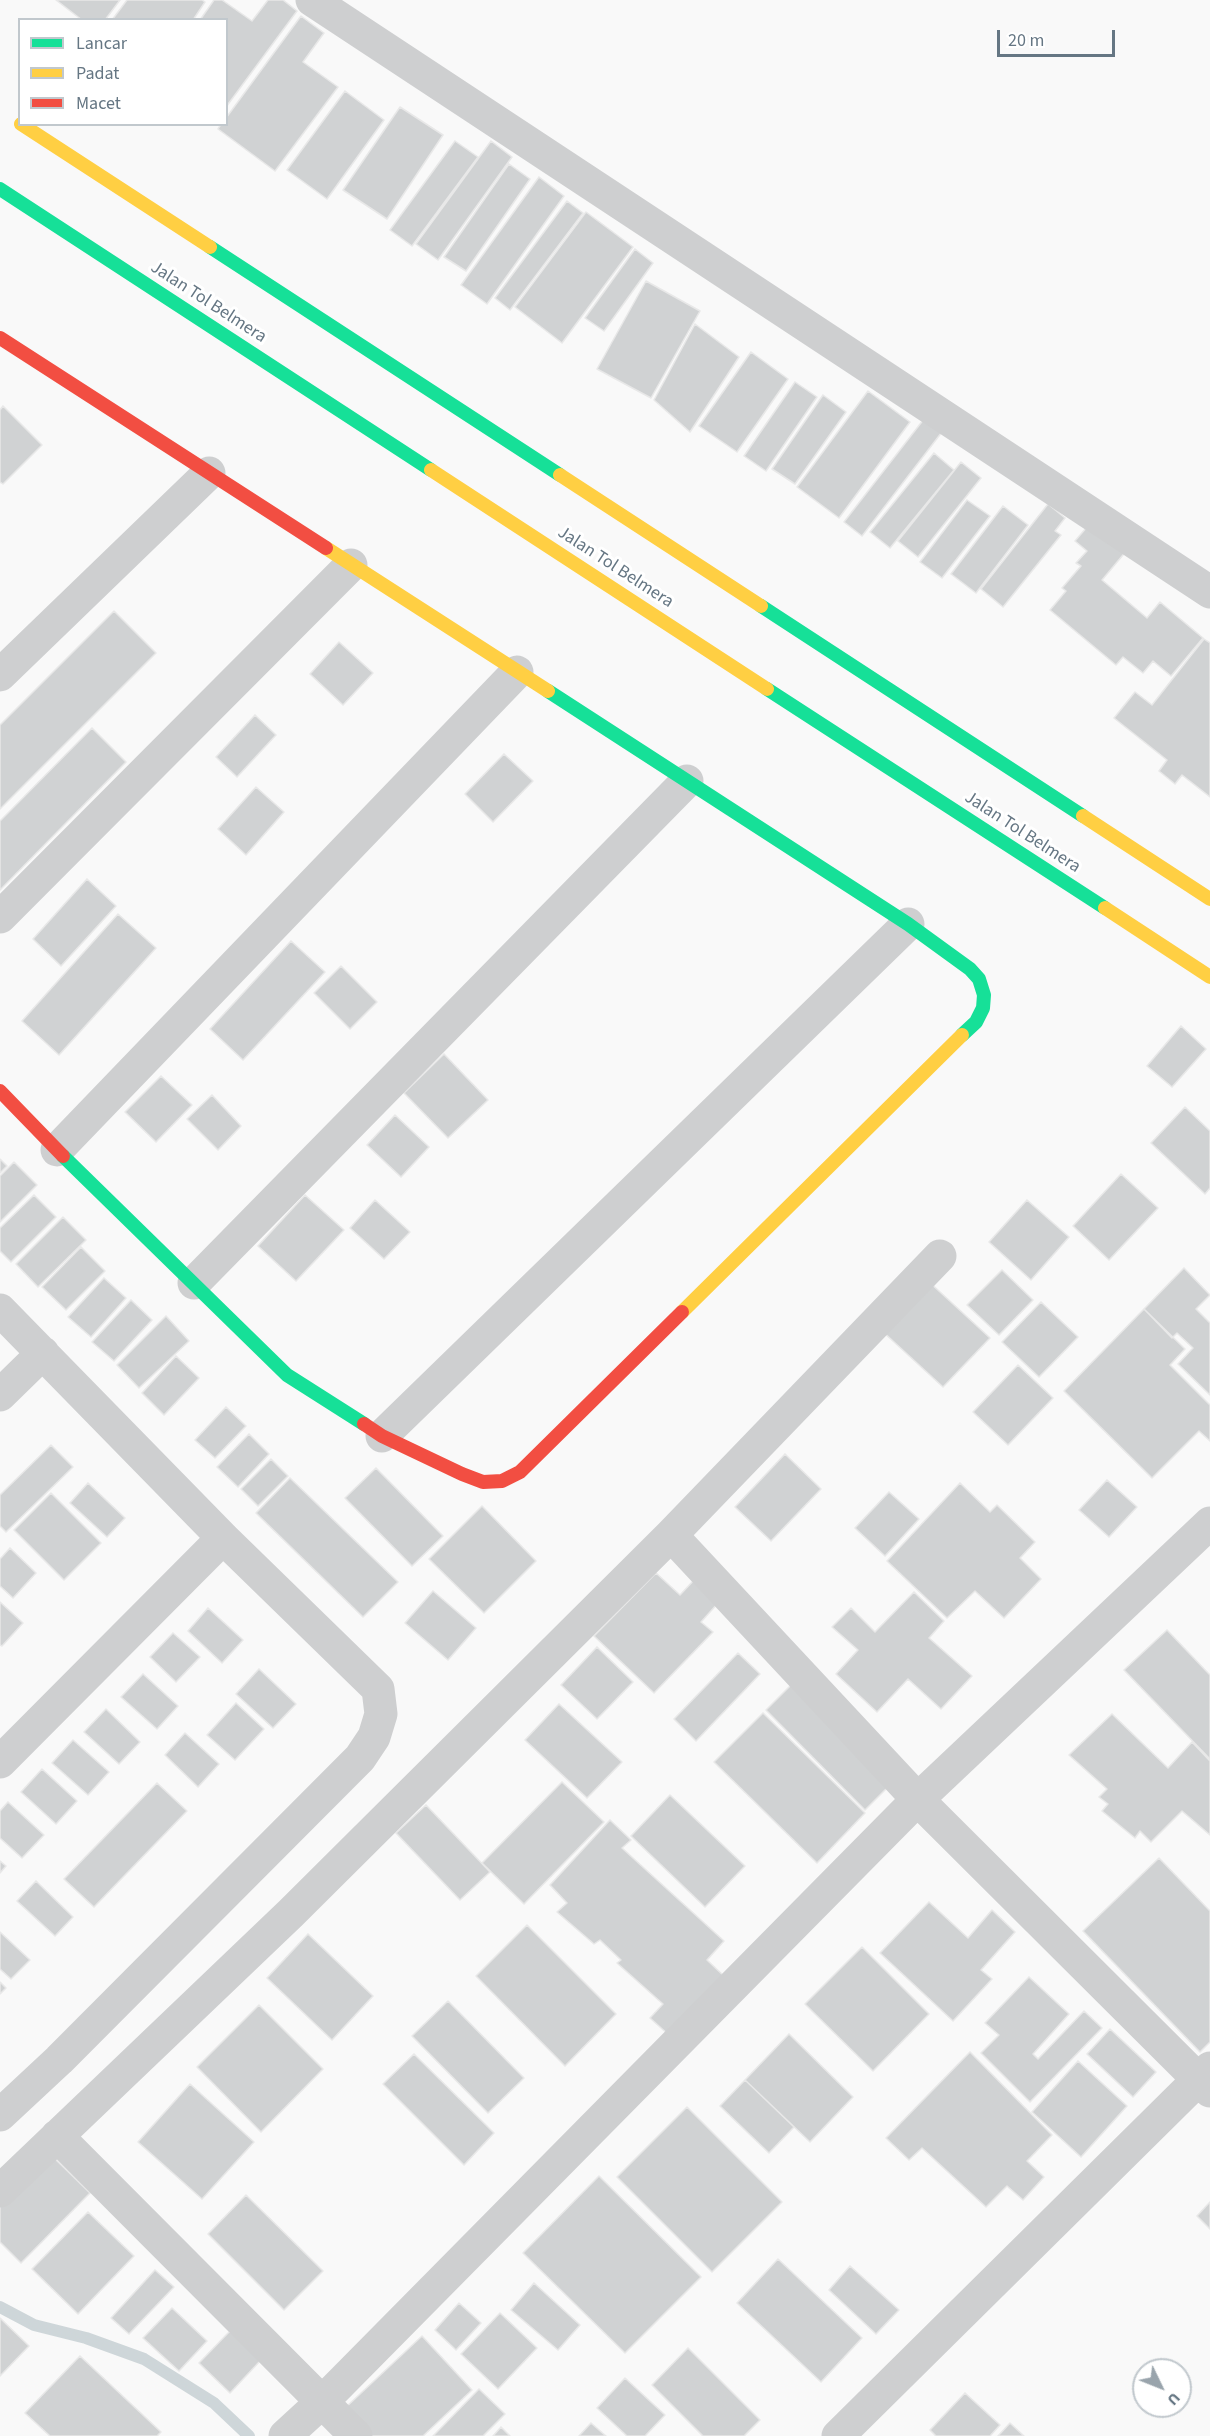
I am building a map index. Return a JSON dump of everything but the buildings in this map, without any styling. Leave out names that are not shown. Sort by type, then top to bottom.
[{"type":"main road","points":[[23,126],[1210,899]]},
{"type":"main road","name":"Jalan Tol Belmera","points":[[0,189],[1210,977]]},
{"type":"main road","points":[[0,1091],[57,1150],[287,1375],[382,1436],[462,1474],[483,1482],[502,1482],[520,1472],[976,1022],[983,1008],[984,994],[979,980],[970,969],[908,924],[209,472],[4,347]]},
{"type":"street","points":[[312,0],[1210,592]]},
{"type":"street","points":[[0,675],[209,472]]},
{"type":"street","points":[[0,917],[351,565]]},
{"type":"street","points":[[57,1150],[517,672]]},
{"type":"street","points":[[194,1282],[687,781]]},
{"type":"street","points":[[382,1436],[908,924]]},
{"type":"street","points":[[0,2191],[291,1913],[672,1535],[940,1256]]},
{"type":"street","points":[[0,1310],[223,1538],[378,1689],[381,1714],[374,1737],[360,1758],[0,2115]]},
{"type":"street","points":[[0,1395],[43,1353]]},
{"type":"street","points":[[285,2436],[322,2402],[918,1799],[1210,1523]]},
{"type":"street","points":[[672,1535],[918,1799],[1206,2079],[838,2436]]},
{"type":"street","points":[[0,1762],[223,1538]]},
{"type":"street","points":[[57,2136],[356,2436]]},
{"type":"waterway","points":[[0,2307],[34,2325],[86,2338],[144,2359],[214,2403],[249,2436]]},
{"type":"traffic: fast","points":[[0,189],[431,470]]},
{"type":"traffic: fast","points":[[210,247],[560,475]]},
{"type":"traffic: fast","points":[[761,606],[1083,816]]},
{"type":"traffic: fast","points":[[767,689],[1105,908]]},
{"type":"traffic: fast","points":[[548,691],[908,924],[970,969],[979,979],[984,995],[983,1008],[976,1022],[962,1035]]},
{"type":"traffic: fast","points":[[63,1156],[287,1375],[364,1424]]},
{"type":"traffic: slow","points":[[24,126],[210,247]]},
{"type":"traffic: slow","points":[[431,470],[767,689]]},
{"type":"traffic: slow","points":[[560,475],[761,606]]},
{"type":"traffic: slow","points":[[326,548],[548,691]]},
{"type":"traffic: slow","points":[[1083,816],[1210,899]]},
{"type":"traffic: slow","points":[[1105,908],[1210,977]]},
{"type":"traffic: slow","points":[[682,1312],[962,1035]]},
{"type":"traffic: jam","points":[[0,338],[326,548]]},
{"type":"traffic: jam","points":[[0,1091],[63,1156]]},
{"type":"traffic: jam","points":[[364,1424],[382,1436],[462,1474],[483,1482],[502,1481],[520,1472],[682,1312]]}]
